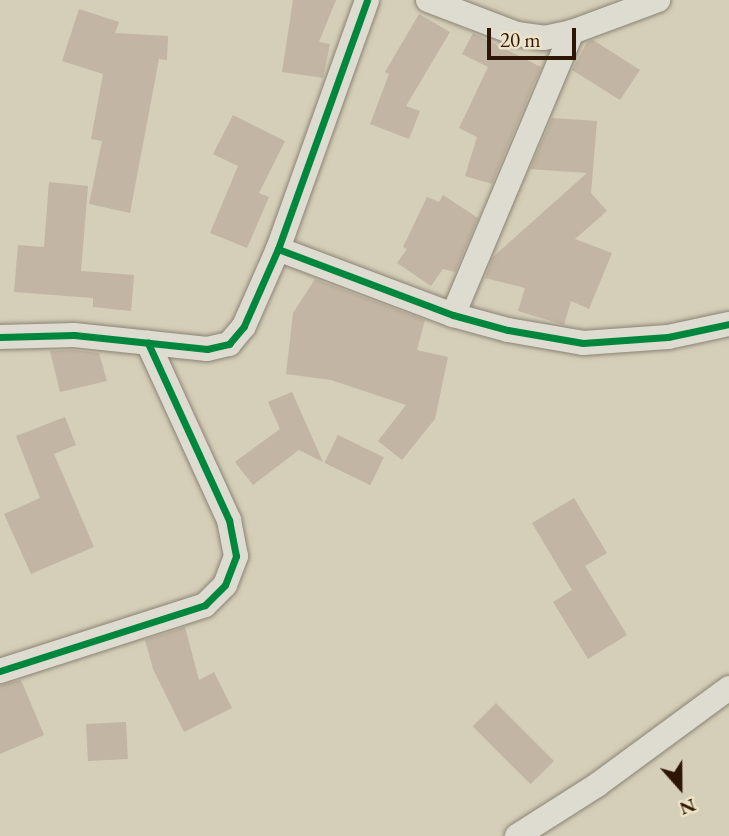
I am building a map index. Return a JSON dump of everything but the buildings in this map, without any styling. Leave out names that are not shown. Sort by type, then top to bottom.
[{"type":"street","points":[[0,337],[74,335],[206,349],[229,344],[244,326],[278,249],[367,0]]},
{"type":"street","points":[[428,0],[517,34],[544,38],[572,32],[658,0]]},
{"type":"street","points":[[453,315],[572,32]]},
{"type":"street","points":[[278,249],[453,315],[508,330],[583,343],[668,337],[729,324]]},
{"type":"street","points":[[0,671],[205,605],[225,585],[236,556],[229,520],[148,344]]},
{"type":"street","points":[[517,836],[597,785],[729,688]]},
{"type":"cycle path","points":[[0,337],[74,335],[207,349],[229,344],[244,326],[278,249],[367,0]]},
{"type":"cycle path","points":[[278,249],[453,315],[508,330],[583,343],[668,337],[729,324]]},
{"type":"cycle path","points":[[0,671],[205,605],[225,585],[236,556],[229,520],[148,343]]}]
